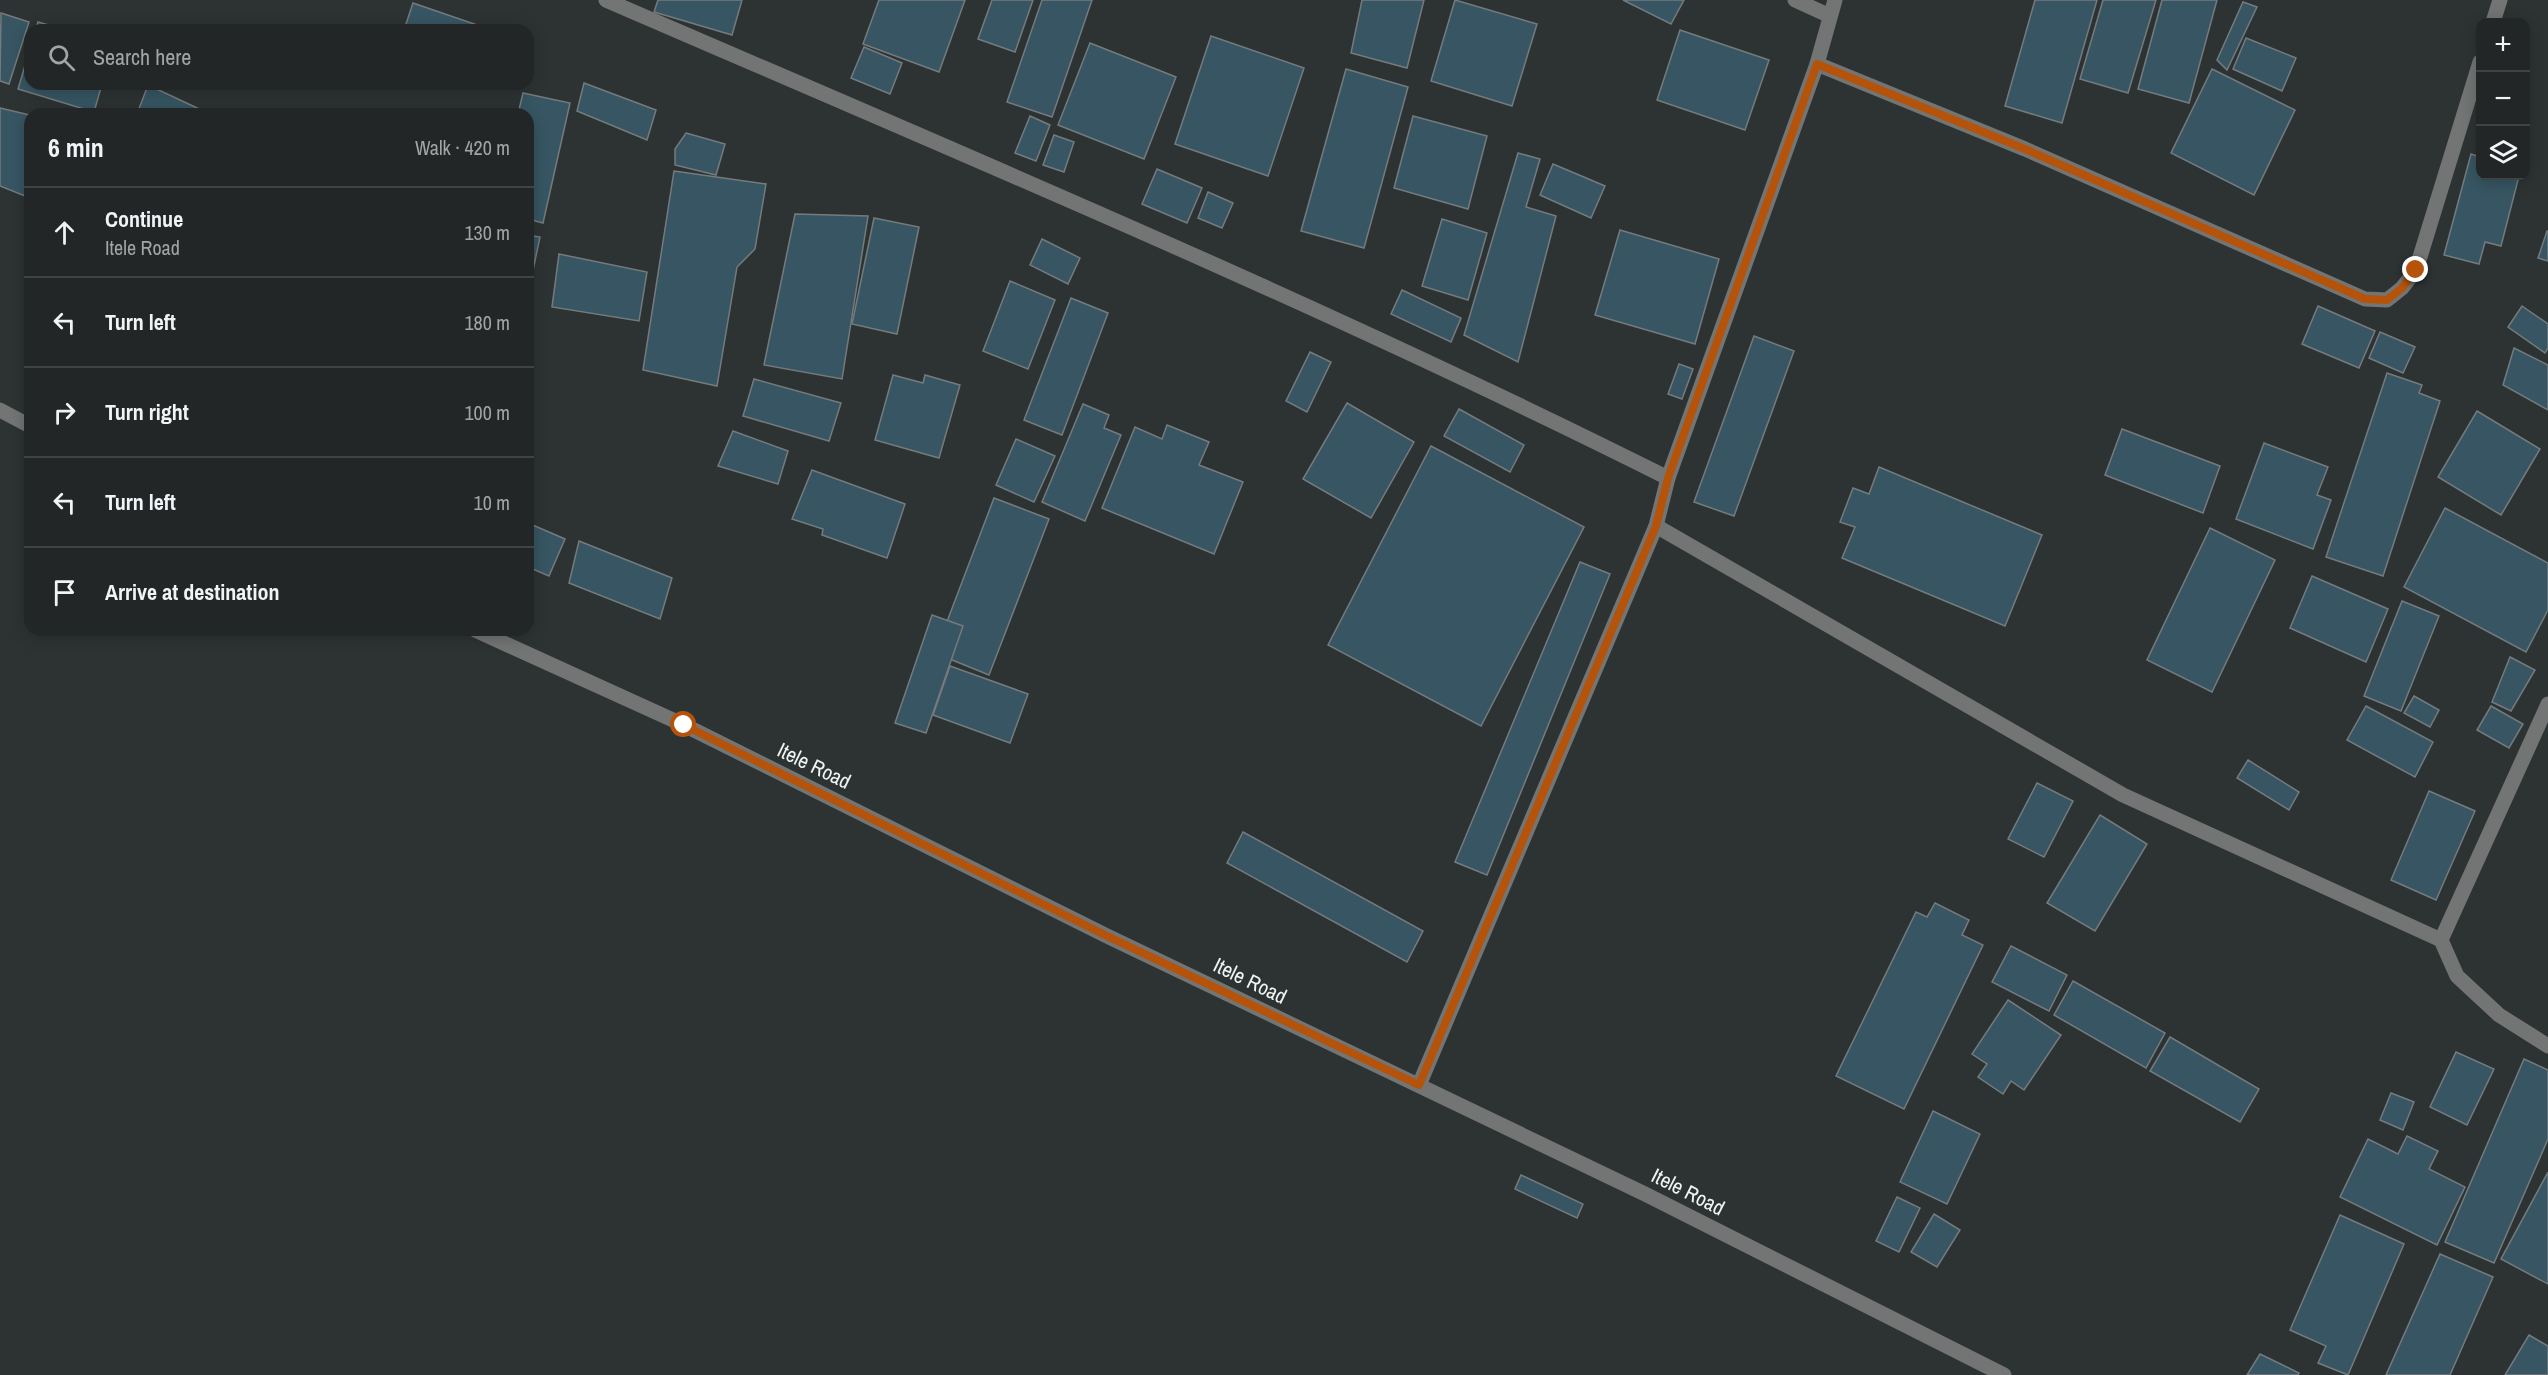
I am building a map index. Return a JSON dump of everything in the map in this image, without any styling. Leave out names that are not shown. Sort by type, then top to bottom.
[{"type":"street","points":[[606,0],[1210,262],[1563,426],[1668,478]]},
{"type":"street","points":[[1795,0],[1830,16]]},
{"type":"street","points":[[1419,1085],[1656,526],[1668,478],[1817,64],[1835,0]]},
{"type":"street","points":[[2494,18],[2500,0]]},
{"type":"street","points":[[1817,64],[2025,149],[2365,299],[2387,300],[2402,288],[2416,270],[2478,72]]},
{"type":"street","points":[[0,410],[24,423]]},
{"type":"street","points":[[1656,526],[2123,795],[2441,939],[2457,976],[2499,1015],[2548,1046]]},
{"type":"street","name":"Itele Road","points":[[488,636],[684,725],[1107,936],[1645,1194],[2004,1375]]},
{"type":"street","points":[[2441,939],[2548,704]]},
{"type":"building","points":[[658,0],[742,0],[732,35],[654,12]]},
{"type":"building","points":[[879,0],[965,0],[939,72],[863,44]]},
{"type":"building","points":[[992,0],[1033,0],[1015,52],[978,39]]},
{"type":"building","points":[[1042,0],[1092,0],[1052,117],[1007,102]]},
{"type":"building","points":[[1362,0],[1424,0],[1407,68],[1351,53]]},
{"type":"building","points":[[1455,0],[1537,24],[1512,106],[1431,81]]},
{"type":"building","points":[[1623,0],[1684,0],[1671,24]]},
{"type":"building","points":[[2035,0],[2097,0],[2062,123],[2005,106]]},
{"type":"building","points":[[2103,0],[2156,0],[2128,93],[2080,79]]},
{"type":"building","points":[[2162,0],[2217,0],[2189,103],[2138,89]]},
{"type":"building","points":[[2243,2],[2257,7],[2227,70],[2217,60]]},
{"type":"building","points":[[413,3],[474,24],[406,24]]},
{"type":"building","points":[[1,13],[29,22],[24,24],[24,38],[9,84],[0,81]]},
{"type":"building","points":[[1680,30],[1769,60],[1745,130],[1657,100]]},
{"type":"building","points":[[1211,36],[1304,68],[1268,176],[1175,144]]},
{"type":"building","points":[[2246,38],[2296,58],[2282,91],[2233,69]]},
{"type":"building","points":[[1090,43],[1176,77],[1144,159],[1058,125]]},
{"type":"building","points":[[864,47],[902,63],[890,94],[851,78]]},
{"type":"building","points":[[24,69],[24,90],[100,90],[95,108],[81,108],[18,89]]},
{"type":"building","points":[[1346,69],[1408,87],[1364,248],[1301,231]]},
{"type":"building","points":[[2212,69],[2295,110],[2254,195],[2171,153]]},
{"type":"building","points":[[584,83],[656,110],[647,140],[577,111]]},
{"type":"building","points":[[146,90],[159,90],[197,108],[139,108]]},
{"type":"building","points":[[523,93],[570,103],[543,223],[534,221],[534,108],[519,108]]},
{"type":"building","points":[[0,108],[24,114],[24,196],[0,186]]},
{"type":"building","points":[[1030,116],[1050,125],[1036,161],[1015,153]]},
{"type":"building","points":[[1413,116],[1487,136],[1468,209],[1394,188]]},
{"type":"building","points":[[686,133],[725,144],[716,175],[675,165],[675,149]]},
{"type":"building","points":[[1054,135],[1074,142],[1064,172],[1043,165]]},
{"type":"building","points":[[1518,153],[1540,159],[1526,207],[1556,216],[1518,362],[1464,335]]},
{"type":"building","points":[[2471,154],[2476,156],[2476,180],[2518,180],[2501,246],[2485,242],[2479,264],[2444,255]]},
{"type":"building","points":[[1553,164],[1605,186],[1591,218],[1540,195]]},
{"type":"building","points":[[1157,169],[1202,188],[1187,223],[1142,204]]},
{"type":"building","points":[[674,171],[766,184],[755,249],[737,267],[717,386],[643,370]]},
{"type":"building","points":[[1208,192],[1233,203],[1222,228],[1198,218]]},
{"type":"building","points":[[795,214],[868,216],[842,379],[764,365]]},
{"type":"building","points":[[874,218],[919,227],[897,334],[852,324]]},
{"type":"building","points":[[1442,219],[1487,233],[1468,300],[1422,286]]},
{"type":"building","points":[[1620,230],[1719,259],[1695,344],[1595,315]]},
{"type":"building","points":[[2548,231],[2548,261],[2538,258]]},
{"type":"building","points":[[534,236],[540,237],[534,266]]},
{"type":"building","points":[[1042,239],[1080,258],[1068,284],[1030,265]]},
{"type":"building","points":[[559,254],[647,272],[639,321],[552,307]]},
{"type":"building","points":[[1010,281],[1055,300],[1028,369],[983,351]]},
{"type":"building","points":[[1402,290],[1461,318],[1451,342],[1391,314]]},
{"type":"building","points":[[1071,298],[1108,313],[1062,435],[1024,420]]},
{"type":"building","points":[[2318,306],[2375,331],[2359,368],[2302,344]]},
{"type":"building","points":[[2522,306],[2548,324],[2548,348],[2545,353],[2508,327]]},
{"type":"building","points":[[2380,332],[2415,347],[2403,373],[2369,358]]},
{"type":"building","points":[[1754,336],[1794,351],[1734,516],[1694,502]]},
{"type":"building","points":[[2514,348],[2548,365],[2548,410],[2503,385]]},
{"type":"building","points":[[1310,352],[1331,362],[1307,412],[1286,401]]},
{"type":"building","points":[[1679,364],[1693,369],[1682,399],[1668,394]]},
{"type":"building","points":[[2387,373],[2422,385],[2419,393],[2440,401],[2383,576],[2326,557]]},
{"type":"building","points":[[893,375],[923,383],[925,375],[960,385],[939,458],[875,440]]},
{"type":"building","points":[[754,379],[841,403],[829,441],[743,416]]},
{"type":"building","points":[[1347,403],[1414,442],[1371,518],[1303,479]]},
{"type":"building","points":[[1083,404],[1109,415],[1104,428],[1121,435],[1085,521],[1042,502]]},
{"type":"building","points":[[1459,409],[1524,445],[1510,472],[1444,436]]},
{"type":"building","points":[[2477,411],[2540,449],[2501,515],[2438,477]]},
{"type":"building","points":[[1167,425],[1209,442],[1199,465],[1243,482],[1214,554],[1102,508],[1135,427],[1162,439]]},
{"type":"building","points":[[2122,429],[2220,466],[2203,513],[2105,475]]},
{"type":"building","points":[[733,431],[788,451],[778,484],[718,466]]},
{"type":"building","points":[[1016,439],[1055,456],[1034,502],[996,485]]},
{"type":"building","points":[[2264,443],[2328,467],[2317,495],[2331,500],[2313,549],[2236,519]]},
{"type":"building","points":[[1431,446],[1584,527],[1481,726],[1328,645]]},
{"type":"building","points":[[1879,467],[2042,535],[2005,626],[1842,558],[1855,527],[1840,522],[1853,488],[1869,494]]},
{"type":"building","points":[[812,470],[905,504],[887,558],[822,535],[823,529],[792,519]]},
{"type":"building","points":[[994,498],[1049,519],[989,675],[935,653]]},
{"type":"building","points":[[2445,508],[2548,563],[2548,610],[2526,652],[2404,587]]},
{"type":"building","points":[[534,526],[565,539],[549,576],[534,570]]},
{"type":"building","points":[[2210,528],[2275,560],[2212,692],[2147,660]]},
{"type":"building","points":[[579,541],[672,578],[660,619],[569,583]]},
{"type":"building","points":[[1580,562],[1610,574],[1487,875],[1455,862]]},
{"type":"building","points":[[2312,576],[2388,609],[2366,662],[2290,628]]},
{"type":"building","points":[[2402,601],[2439,616],[2401,711],[2364,696]]},
{"type":"building","points":[[932,615],[963,626],[926,733],[895,723]]},
{"type":"building","points":[[2510,657],[2535,670],[2511,711],[2492,702]]},
{"type":"building","points":[[950,666],[1028,694],[1010,743],[933,715]]},
{"type":"building","points":[[2414,696],[2439,710],[2430,727],[2404,713]]},
{"type":"building","points":[[2366,706],[2433,742],[2415,777],[2347,740]]},
{"type":"building","points":[[2491,706],[2523,724],[2509,748],[2477,730]]},
{"type":"building","points":[[2248,760],[2299,792],[2289,810],[2237,778]]},
{"type":"building","points":[[2037,783],[2073,801],[2044,857],[2008,839]]},
{"type":"building","points":[[2429,791],[2475,811],[2436,900],[2391,880]]},
{"type":"building","points":[[2100,815],[2147,844],[2095,931],[2047,903]]},
{"type":"building","points":[[1243,832],[1423,931],[1407,962],[1227,863]]},
{"type":"building","points":[[1935,903],[1969,920],[1962,935],[1983,945],[1904,1109],[1836,1076],[1916,912],[1927,917]]},
{"type":"building","points":[[2011,946],[2067,975],[2049,1011],[1992,982]]},
{"type":"building","points":[[2073,981],[2165,1033],[2146,1068],[2054,1015]]},
{"type":"building","points":[[2008,1000],[2061,1035],[2024,1090],[2011,1081],[2003,1094],[1978,1077],[1987,1064],[1972,1054]]},
{"type":"building","points":[[2170,1037],[2259,1089],[2240,1122],[2150,1071]]},
{"type":"building","points":[[2456,1052],[2494,1069],[2467,1125],[2430,1107]]},
{"type":"building","points":[[2524,1059],[2548,1070],[2548,1139],[2494,1263],[2445,1242]]},
{"type":"building","points":[[2391,1093],[2414,1102],[2403,1130],[2380,1120]]},
{"type":"building","points":[[1933,1111],[1980,1134],[1947,1204],[1900,1182]]},
{"type":"building","points":[[2407,1136],[2438,1151],[2429,1169],[2465,1187],[2437,1245],[2340,1197],[2368,1139],[2398,1154]]},
{"type":"building","points":[[2548,1172],[2548,1284],[2501,1259]]},
{"type":"building","points":[[1521,1175],[1583,1204],[1577,1218],[1515,1189]]},
{"type":"building","points":[[1897,1197],[1920,1208],[1899,1252],[1876,1241]]},
{"type":"building","points":[[1934,1214],[1960,1230],[1937,1267],[1911,1252]]},
{"type":"building","points":[[2340,1215],[2404,1244],[2348,1375],[2318,1363],[2326,1346],[2290,1330]]},
{"type":"building","points":[[2440,1254],[2493,1277],[2450,1375],[2386,1375]]},
{"type":"building","points":[[2529,1335],[2548,1346],[2548,1375],[2505,1375]]},
{"type":"building","points":[[2260,1354],[2299,1373],[2298,1375],[2247,1375]]},
{"type":"route","points":[[684,725],[1107,936],[1419,1085],[1656,526],[1668,478],[1817,64],[2025,149],[2365,299],[2387,300],[2402,288],[2416,270]]}]
